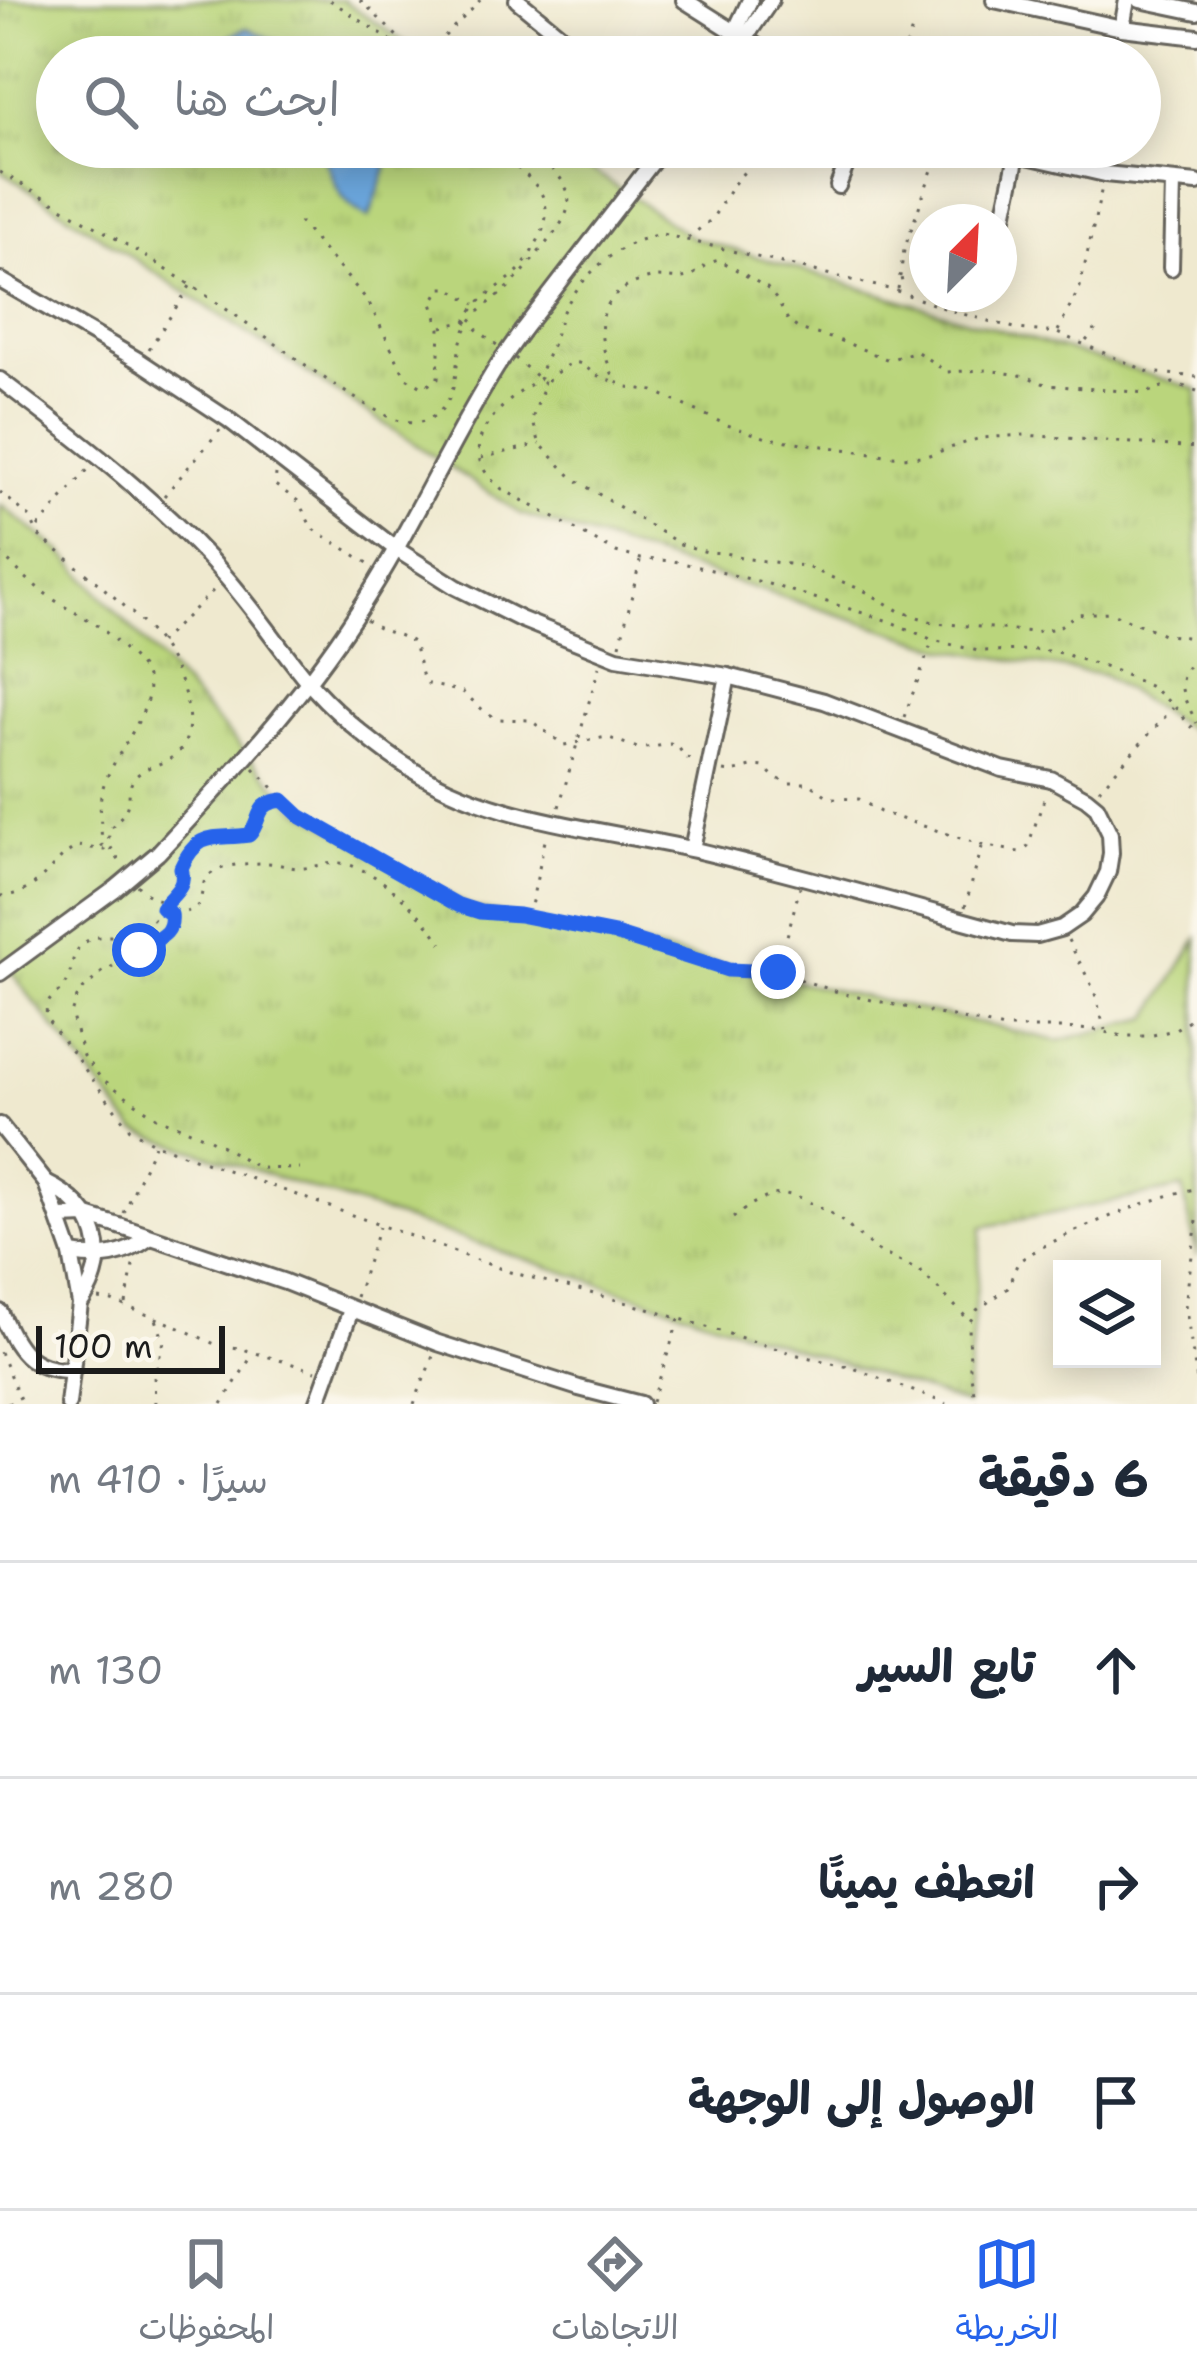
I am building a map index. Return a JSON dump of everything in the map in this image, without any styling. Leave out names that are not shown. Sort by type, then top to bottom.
[{"type":"street","points":[[517,0],[561,36]]},
{"type":"street","points":[[684,0],[737,36]]},
{"type":"street","points":[[738,36],[750,0]]},
{"type":"street","points":[[740,36],[750,32],[771,0]]},
{"type":"street","points":[[994,0],[1122,28],[1197,37]]},
{"type":"street","points":[[1066,16],[1069,0]]},
{"type":"street","points":[[1122,28],[1127,0]]},
{"type":"street","points":[[1140,0],[1197,12]]},
{"type":"street","points":[[0,973],[158,853],[247,758],[309,682],[383,572],[498,364],[648,168]]},
{"type":"street","points":[[838,186],[845,168]]},
{"type":"street","points":[[1007,204],[1014,168]]},
{"type":"street","points":[[1077,168],[1197,184]]},
{"type":"street","points":[[1171,268],[1173,182]]},
{"type":"street","points":[[0,280],[229,420],[395,549],[456,587],[610,656],[728,676],[824,701],[1003,769],[1051,779],[1086,797],[1105,820],[1111,853],[1108,872],[1096,897],[1062,928],[1037,935],[1012,934],[692,850],[551,822],[454,793],[400,762],[309,682],[226,577],[156,505],[0,380]]},
{"type":"street","points":[[692,850],[728,676]]},
{"type":"street","points":[[0,1125],[46,1183],[71,1254],[80,1304],[68,1404]]},
{"type":"street","points":[[46,1183],[62,1191],[94,1229],[95,1275],[80,1304]]},
{"type":"street","points":[[60,1217],[87,1216],[119,1226],[240,1266],[508,1367],[640,1404]]},
{"type":"street","points":[[71,1254],[98,1258],[130,1250],[149,1238]]},
{"type":"street","points":[[317,1404],[351,1310]]},
{"type":"street","points":[[0,1312],[26,1357],[40,1366],[73,1370]]},
{"type":"path","points":[[330,0],[381,36]]},
{"type":"path","points":[[360,0],[394,36]]},
{"type":"path","points":[[445,36],[480,0]]},
{"type":"path","points":[[910,36],[913,27]]},
{"type":"path","points":[[0,172],[191,285],[340,389],[390,418],[416,423],[440,410],[449,399],[475,304],[522,267],[544,229],[545,198],[516,168]]},
{"type":"path","points":[[440,328],[468,323],[478,309],[505,290],[569,210],[570,195],[551,168]]},
{"type":"path","points":[[687,239],[712,219],[747,168]]},
{"type":"path","points":[[897,291],[904,250],[933,168]]},
{"type":"path","points":[[1057,333],[1088,262],[1105,174]]},
{"type":"path","points":[[299,222],[368,301],[403,372],[417,386],[424,388],[438,378],[440,328],[432,303],[441,288],[475,304]]},
{"type":"path","points":[[1197,377],[1149,372],[1057,333],[1018,329],[897,291],[662,234],[638,238],[616,250],[592,273],[565,307],[539,378],[507,400],[489,421],[479,443],[479,458],[491,481],[616,552],[640,559],[674,560],[762,582],[978,651],[1061,653],[1153,688],[1197,734]]},
{"type":"path","points":[[616,382],[602,338],[604,307],[645,279],[688,277],[708,262],[720,260],[766,288],[789,322],[800,329],[882,358],[896,359],[916,351],[947,372],[987,370],[1026,376],[1047,385],[1147,393],[1173,383],[1197,391]]},
{"type":"path","points":[[898,281],[909,279]]},
{"type":"path","points":[[141,362],[191,285]]},
{"type":"path","points":[[1085,343],[1100,324]]},
{"type":"path","points":[[1196,639],[1166,635],[1109,612],[1077,614],[1057,628],[1034,632],[936,623],[899,611],[804,566],[680,544],[574,479],[540,444],[532,419],[545,384],[574,362],[603,380],[654,391],[767,438],[900,458],[926,456],[980,438],[1025,435],[1197,448]]},
{"type":"path","points":[[532,371],[545,384]]},
{"type":"path","points":[[156,505],[229,420]]},
{"type":"path","points":[[479,458],[540,444]]},
{"type":"path","points":[[36,529],[100,456]]},
{"type":"path","points":[[281,460],[273,482],[298,501],[312,528],[383,572]]},
{"type":"path","points":[[0,492],[30,517],[38,535],[139,620],[167,654],[184,694],[188,739],[181,751],[147,768],[130,784],[129,801],[109,832],[113,851],[146,896],[168,899]]},
{"type":"path","points":[[0,553],[61,605],[88,617],[147,675],[144,709],[113,762],[101,794],[102,850]]},
{"type":"path","points":[[528,917],[551,822],[640,559]]},
{"type":"path","points":[[158,644],[226,577]]},
{"type":"path","points":[[358,613],[379,631],[414,643],[424,680],[433,688],[463,692],[498,719],[530,720],[564,746],[607,737],[640,749],[670,743],[686,758],[732,772],[764,767],[774,777],[787,783],[809,783],[830,798],[860,799],[880,812],[1016,852],[1026,849],[1051,779]]},
{"type":"path","points":[[899,730],[933,640]]},
{"type":"path","points":[[1197,658],[1184,669],[1181,685],[1197,723]]},
{"type":"path","points":[[1086,797],[1115,774],[1175,707]]},
{"type":"path","points":[[247,758],[300,816],[458,905],[480,912],[528,917],[651,944],[728,970],[778,972],[844,994],[1004,1028],[1149,1036],[1174,1030],[1197,1010]]},
{"type":"path","points":[[283,800],[263,807],[249,835],[222,834],[196,844],[181,868],[180,890],[145,928],[134,934],[90,939],[72,958],[68,982],[50,997],[45,1013],[130,1130],[155,1144],[510,1272],[853,1368],[947,1404]]},
{"type":"path","points":[[961,920],[982,845]]},
{"type":"path","points":[[0,896],[31,889],[78,846],[113,851]]},
{"type":"path","points":[[162,908],[171,914],[199,906],[205,878],[216,869],[269,863],[298,868],[338,862],[385,885],[442,944]]},
{"type":"path","points":[[778,972],[802,878]]},
{"type":"path","points":[[171,914],[167,934],[101,973],[80,993],[71,1013],[83,1056],[101,1078],[154,1116],[210,1139],[260,1168],[298,1169]]},
{"type":"path","points":[[1062,928],[1094,990],[1106,1032]]},
{"type":"path","points":[[119,1226],[155,1144]]},
{"type":"path","points":[[976,1404],[970,1321],[977,1310],[1007,1289],[1023,1257],[1161,1197],[1197,1189]]},
{"type":"path","points":[[733,1218],[772,1196],[799,1197],[836,1216],[874,1249],[915,1269],[970,1321]]},
{"type":"path","points":[[1197,1221],[1185,1304],[1197,1381]]},
{"type":"path","points":[[351,1310],[380,1225]]},
{"type":"path","points":[[125,1306],[134,1256],[130,1250]]},
{"type":"path","points":[[80,1304],[101,1299],[209,1342],[327,1375]]},
{"type":"path","points":[[652,1404],[679,1318]]},
{"type":"path","points":[[154,1404],[154,1375],[164,1342],[156,1319]]},
{"type":"path","points":[[414,1404],[438,1343]]},
{"type":"path","points":[[0,1352],[20,1401],[8,1404]]},
{"type":"path","points":[[222,1404],[254,1352]]},
{"type":"green space","points":[[0,0],[343,0],[395,36],[36,36],[36,168],[589,168],[691,237],[909,302],[909,312],[941,312],[1197,389],[1197,734],[1102,675],[947,649],[521,514],[0,170]]},
{"type":"green space","points":[[0,505],[61,551],[296,808],[470,907],[1058,1041],[1149,1018],[1197,939],[1197,1257],[1183,1188],[982,1227],[966,1404],[135,1131],[0,958]]},
{"type":"water","points":[[247,28],[264,36],[231,36]]},
{"type":"water","points":[[328,168],[386,168],[369,218],[340,194]]},
{"type":"route","points":[[139,950],[171,928],[171,914],[162,908],[180,890],[181,868],[196,844],[222,834],[249,835],[263,807],[283,800],[300,816],[458,905],[615,934],[728,970],[778,972]]}]
